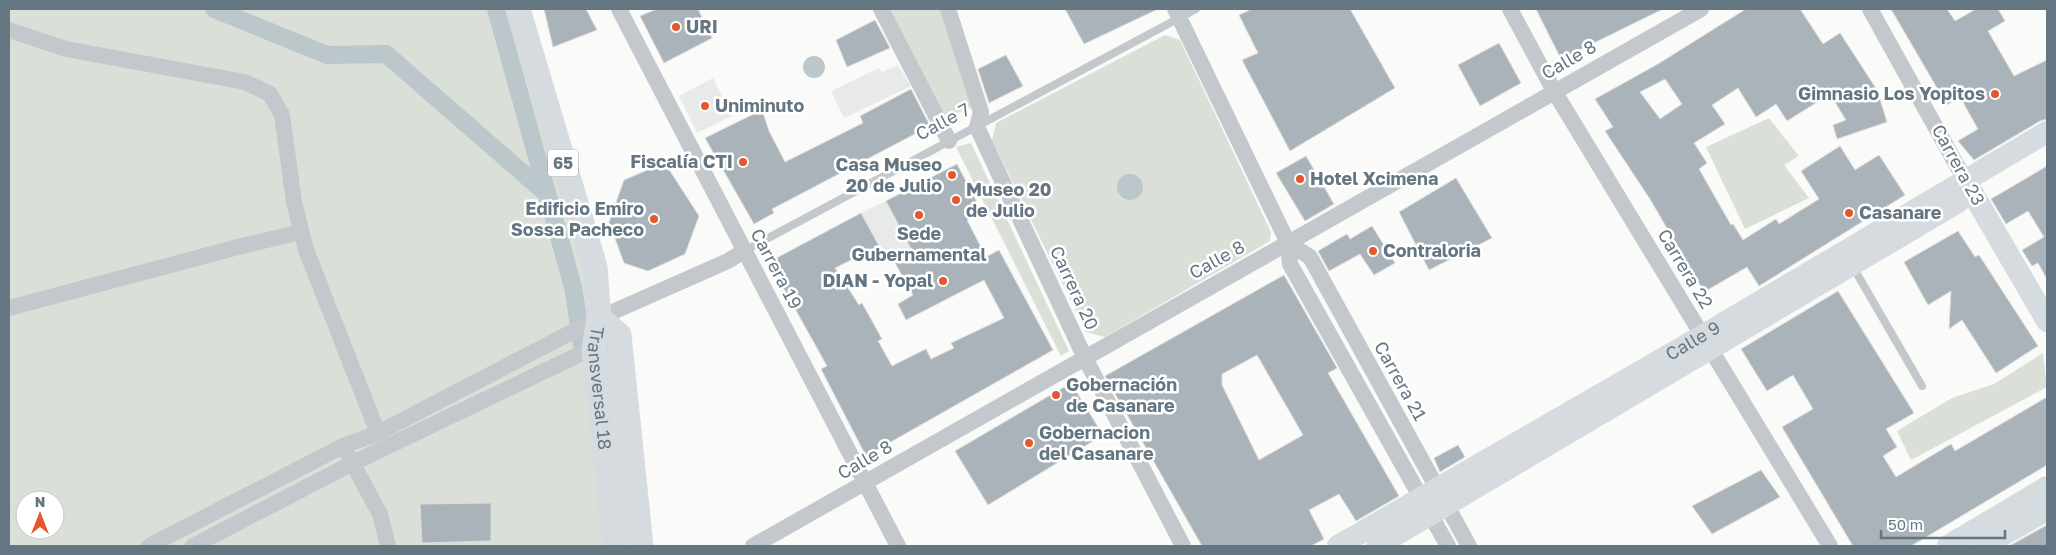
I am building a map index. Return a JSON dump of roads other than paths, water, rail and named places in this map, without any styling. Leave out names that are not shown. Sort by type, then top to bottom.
[{"type":"main road","name":"65","points":[[518,9],[594,268],[599,318]]},
{"type":"main road","name":"Calle 9","points":[[1706,343],[1852,266],[2047,132]]},
{"type":"main road","name":"Calle 9","points":[[1338,546],[1434,503],[1969,186],[2047,150]]},
{"type":"main road","name":"Carrera 23","points":[[1969,186],[2047,321]]},
{"type":"main road","name":"Transversal 18","points":[[599,318],[619,335],[641,546]]},
{"type":"main road","name":"Transversal 18","points":[[599,318],[594,348],[615,546]]},
{"type":"main road","points":[[1948,546],[2047,487]]},
{"type":"main road","name":"Calle 9","points":[[1377,546],[1434,503]]},
{"type":"main road","points":[[1983,546],[2047,510]]},
{"type":"street","name":"Carrera 19","points":[[619,9],[898,546]]},
{"type":"street","points":[[881,9],[949,141]]},
{"type":"street","name":"Carrera 20","points":[[948,9],[981,112],[977,127],[1085,358],[1183,546]]},
{"type":"street","name":"Carrera 22","points":[[1510,9],[1554,91],[1830,546]]},
{"type":"street","name":"Calle 8","points":[[753,546],[1701,9]]},
{"type":"street","name":"Carrera 23","points":[[1870,9],[1969,186]]},
{"type":"street","points":[[1177,13],[1288,243]]},
{"type":"street","points":[[9,30],[66,49],[244,82],[270,94],[282,115],[294,202],[306,250],[378,434]]},
{"type":"street","points":[[9,308],[301,232]]},
{"type":"street","name":"Carrera 21","points":[[1288,243],[1310,257],[1434,503],[1448,546]]},
{"type":"street","name":"Calle 7","points":[[149,546],[343,446],[378,434],[599,318],[728,261],[744,251]]},
{"type":"street","points":[[193,546],[353,463],[619,335]]},
{"type":"street","points":[[343,446],[380,514],[388,546]]},
{"type":"street","name":"Carrera 21","points":[[1434,503],[1469,546]]},
{"type":"lane","name":"Calle 7","points":[[744,251],[977,127],[1177,13],[1196,9]]},
{"type":"lane","points":[[1852,266],[1922,386]]},
{"type":"waterway","points":[[214,9],[327,55],[386,54],[547,194]]},
{"type":"waterway","points":[[496,9],[573,287],[582,344]]},
{"type":"place","name":"URI","points":[[676,27]]},
{"type":"place","name":"Gimnasio Los Yopitos","points":[[1995,94]]},
{"type":"place","name":"Uniminuto","points":[[705,106]]},
{"type":"place","name":"Fiscalía CTI","points":[[743,162]]},
{"type":"place","name":"Casa Museo 20 de Julio","points":[[952,175]]},
{"type":"place","name":"Hotel Xcimena","points":[[1300,179]]},
{"type":"place","name":"Museo 20 de Julio","points":[[956,200]]},
{"type":"place","name":"Casanare","points":[[1849,213]]},
{"type":"place","name":"Sede Gubernamental","points":[[919,215]]},
{"type":"place","name":"Edificio Emiro Sossa Pacheco","points":[[654,219]]},
{"type":"place","name":"Contraloria","points":[[1373,251]]},
{"type":"place","name":"DIAN - Yopal","points":[[943,281]]},
{"type":"place","name":"Gobernación de Casanare","points":[[1056,395]]},
{"type":"place","name":"Gobernacion del Casanare","points":[[1029,443]]}]
